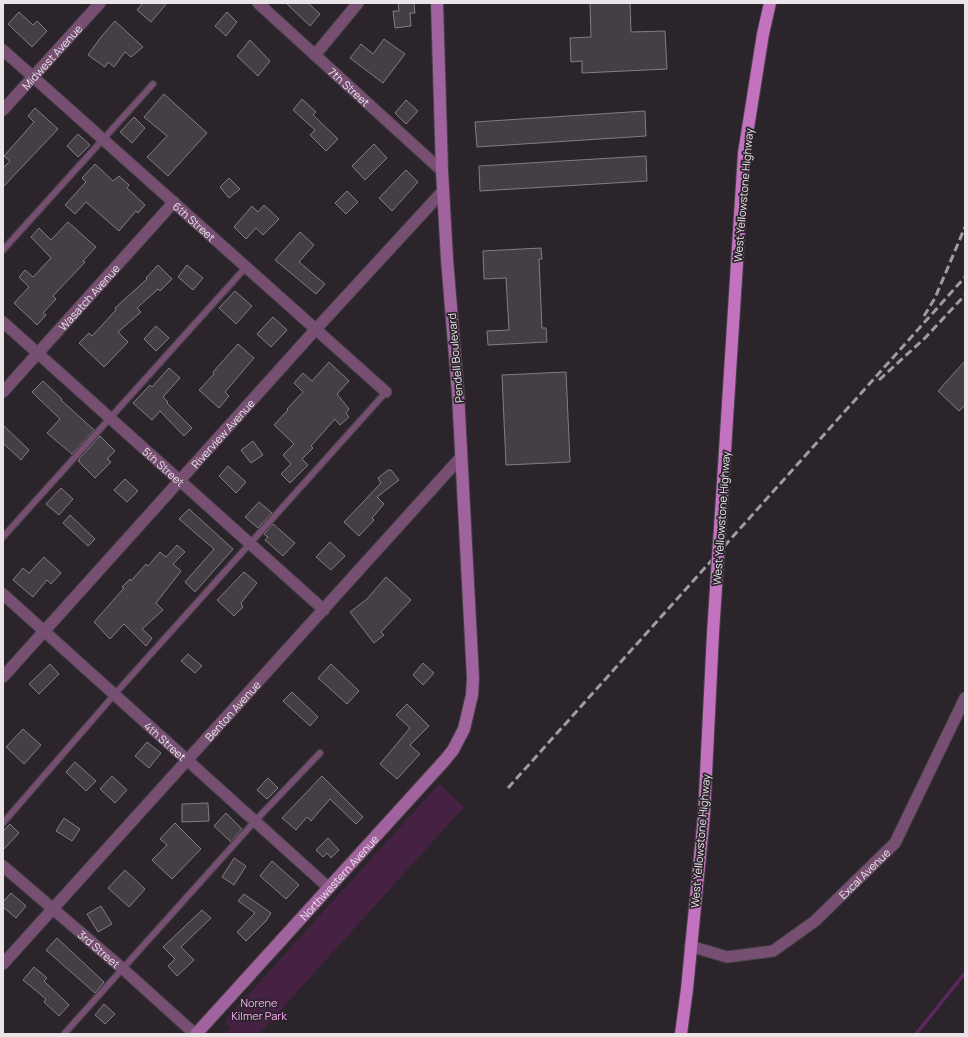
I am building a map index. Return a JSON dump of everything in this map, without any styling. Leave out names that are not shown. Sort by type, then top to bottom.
[{"type":"main road","name":"West Yellowstone Highway","points":[[681,1034],[704,815],[713,633],[744,153],[763,34],[770,3]]},
{"type":"street","name":"Midwest Avenue","points":[[3,110],[100,3]]},
{"type":"street","name":"7th Street","points":[[258,3],[442,170]]},
{"type":"street","points":[[315,55],[358,3]]},
{"type":"street","name":"Pendell Boulevard","points":[[436,3],[443,191],[458,393],[473,678],[469,712]]},
{"type":"street","name":"6th Street","points":[[3,50],[386,392]]},
{"type":"street","name":"Riverview Avenue","points":[[3,677],[316,329],[443,191]]},
{"type":"street","name":"Wasatch Avenue","points":[[3,392],[174,202]]},
{"type":"street","name":"5th Street","points":[[3,322],[324,610]]},
{"type":"street","name":"Benton Avenue","points":[[3,964],[188,761],[461,457]]},
{"type":"street","name":"4th Street","points":[[3,594],[329,888]]},
{"type":"street","name":"Excal Avenue","points":[[690,946],[727,957],[773,951],[815,921],[895,843],[965,698]]},
{"type":"street","name":"Northwestern Avenue","points":[[195,1034],[446,760],[464,729],[469,712]]},
{"type":"street","name":"3rd Street","points":[[3,866],[123,969],[195,1034]]},
{"type":"lane","points":[[3,250],[153,84]]},
{"type":"lane","points":[[3,537],[246,266]]},
{"type":"lane","points":[[3,823],[114,695],[386,392]]},
{"type":"lane","points":[[64,1034],[255,821],[320,753]]},
{"type":"green space","name":"Norene Kilmer Park","points":[[439,784],[464,807],[259,1034],[226,1034],[231,1029],[226,1023],[226,1019]]},
{"type":"building","points":[[143,3],[167,3],[151,22],[137,10]]},
{"type":"building","points":[[286,3],[308,3],[320,14],[310,26]]},
{"type":"building","points":[[398,3],[414,3],[415,13],[410,13],[411,26],[395,28],[393,11],[399,11]]},
{"type":"building","points":[[590,3],[630,3],[631,32],[665,31],[667,69],[582,73],[582,61],[571,62],[570,38],[591,37]]},
{"type":"building","points":[[19,12],[33,25],[37,21],[47,31],[32,47],[8,24]]},
{"type":"building","points":[[227,12],[237,22],[226,36],[215,26]]},
{"type":"building","points":[[115,21],[143,47],[131,57],[125,52],[114,67],[108,62],[105,67],[88,55]]},
{"type":"building","points":[[384,39],[405,54],[383,83],[350,58],[361,44],[373,54]]},
{"type":"building","points":[[250,40],[270,61],[258,76],[237,56]]},
{"type":"building","points":[[164,94],[207,133],[168,176],[147,157],[167,136],[144,117]]},
{"type":"building","points":[[302,99],[316,112],[313,115],[338,139],[326,151],[310,135],[315,130],[293,110]]},
{"type":"building","points":[[406,100],[418,111],[406,124],[395,113]]},
{"type":"building","points":[[35,108],[58,129],[3,187],[3,168],[10,161],[4,156],[34,122],[28,116]]},
{"type":"building","points":[[645,111],[646,136],[477,147],[475,122]]},
{"type":"building","points":[[134,117],[145,128],[132,143],[120,132]]},
{"type":"building","points":[[78,134],[90,145],[78,157],[67,146]]},
{"type":"building","points":[[374,144],[387,158],[365,180],[352,166]]},
{"type":"building","points":[[646,156],[647,181],[480,191],[479,166]]},
{"type":"building","points":[[95,164],[113,181],[119,176],[129,185],[127,188],[145,205],[138,213],[136,211],[119,231],[86,202],[75,214],[65,205],[86,182],[82,178]]},
{"type":"building","points":[[406,170],[418,182],[392,211],[379,198]]},
{"type":"building","points":[[229,178],[240,189],[229,198],[220,187]]},
{"type":"building","points":[[347,191],[358,202],[346,214],[335,203]]},
{"type":"building","points":[[264,205],[279,219],[263,235],[256,228],[246,239],[234,227],[252,206],[258,212]]},
{"type":"building","points":[[68,222],[96,247],[83,261],[85,262],[53,296],[56,299],[43,313],[46,315],[37,325],[14,303],[29,287],[19,277],[25,270],[33,277],[51,258],[31,237],[39,228],[51,240]]},
{"type":"building","points":[[300,232],[314,245],[299,262],[325,284],[316,294],[275,260]]},
{"type":"building","points":[[541,248],[542,259],[539,259],[542,328],[546,328],[547,342],[488,345],[487,331],[509,330],[506,278],[484,279],[483,251]]},
{"type":"building","points":[[158,265],[172,279],[160,291],[158,289],[137,308],[141,312],[118,332],[128,342],[104,367],[79,343],[89,333],[92,336],[116,310],[115,308],[147,279],[146,278]]},
{"type":"building","points":[[187,265],[203,278],[193,290],[178,277]]},
{"type":"building","points":[[235,291],[252,306],[236,324],[219,308]]},
{"type":"building","points":[[273,317],[287,330],[271,347],[257,334]]},
{"type":"building","points":[[156,326],[169,338],[156,351],[144,339]]},
{"type":"building","points":[[238,344],[254,358],[225,392],[229,396],[219,408],[199,390]]},
{"type":"building","points":[[965,361],[965,405],[959,411],[938,391]]},
{"type":"building","points":[[329,362],[349,381],[337,394],[349,409],[346,413],[349,417],[340,425],[335,419],[311,446],[313,448],[302,459],[308,465],[290,483],[281,474],[291,464],[283,455],[294,444],[274,425],[303,392],[294,383],[303,373],[312,381]]},
{"type":"building","points":[[169,368],[180,378],[163,397],[192,428],[184,436],[160,411],[152,420],[133,403],[150,385],[152,387]]},
{"type":"building","points":[[566,372],[570,462],[506,465],[502,375]]},
{"type":"building","points":[[43,381],[62,399],[61,400],[94,430],[72,454],[47,433],[60,419],[32,392]]},
{"type":"building","points":[[3,425],[29,450],[21,460],[3,443]]},
{"type":"building","points":[[100,436],[115,451],[107,459],[111,462],[95,478],[78,461]]},
{"type":"building","points":[[253,441],[263,455],[251,463],[241,450]]},
{"type":"building","points":[[228,466],[246,482],[236,493],[219,476]]},
{"type":"building","points":[[388,470],[391,470],[399,480],[377,497],[384,504],[372,518],[374,520],[359,536],[344,522],[381,483],[378,478]]},
{"type":"building","points":[[125,479],[138,491],[127,502],[114,490]]},
{"type":"building","points":[[61,488],[73,499],[59,515],[46,504]]},
{"type":"building","points":[[259,502],[272,513],[258,528],[245,517]]},
{"type":"building","points":[[189,509],[233,549],[195,592],[185,582],[214,549],[179,519]]},
{"type":"building","points":[[70,515],[95,539],[88,546],[63,523]]},
{"type":"building","points":[[273,524],[295,543],[283,556],[265,540],[268,537],[264,534]]},
{"type":"building","points":[[330,542],[345,556],[331,570],[316,557]]},
{"type":"building","points":[[177,545],[185,552],[173,564],[181,571],[156,603],[163,610],[142,629],[152,638],[146,646],[124,624],[110,639],[94,622],[124,588],[122,587],[130,579],[131,581],[146,564],[148,566],[160,552],[166,557]]},
{"type":"building","points":[[44,557],[61,573],[51,584],[47,580],[33,597],[13,580],[23,568],[29,573]]},
{"type":"building","points":[[244,572],[257,583],[241,603],[243,607],[234,616],[217,600]]},
{"type":"building","points":[[386,577],[411,600],[381,632],[384,635],[374,643],[350,612],[367,599]]},
{"type":"building","points":[[188,654],[202,666],[195,673],[181,661]]},
{"type":"building","points":[[423,663],[434,673],[423,685],[413,675]]},
{"type":"building","points":[[50,664],[59,674],[39,694],[29,684]]},
{"type":"building","points":[[331,664],[359,691],[347,704],[318,678]]},
{"type":"building","points":[[292,692],[318,717],[310,726],[283,701]]},
{"type":"building","points":[[407,704],[429,726],[410,745],[420,754],[397,779],[380,764],[410,728],[396,715]]},
{"type":"building","points":[[23,729],[41,745],[24,764],[6,747]]},
{"type":"building","points":[[147,742],[161,753],[149,768],[135,756]]},
{"type":"building","points":[[75,762],[96,781],[86,791],[66,772]]},
{"type":"building","points":[[112,776],[127,790],[115,803],[100,789]]},
{"type":"building","points":[[322,776],[363,817],[356,824],[330,799],[311,821],[307,817],[296,830],[282,818]]},
{"type":"building","points":[[268,778],[278,788],[267,799],[257,790]]},
{"type":"building","points":[[208,803],[209,821],[182,822],[182,804]]},
{"type":"building","points":[[226,813],[242,829],[231,842],[214,826]]},
{"type":"building","points":[[64,818],[80,829],[72,841],[56,831]]},
{"type":"building","points":[[175,823],[201,849],[172,879],[152,860],[167,845],[160,839]]},
{"type":"building","points":[[10,824],[19,833],[3,850],[3,831]]},
{"type":"building","points":[[328,838],[339,850],[331,858],[327,853],[323,857],[316,850]]},
{"type":"building","points":[[234,858],[246,866],[234,885],[222,877]]},
{"type":"building","points":[[272,861],[299,885],[286,899],[260,876]]},
{"type":"building","points":[[125,870],[145,889],[129,907],[108,888]]},
{"type":"building","points":[[11,893],[26,906],[16,918],[3,907],[3,902]]},
{"type":"building","points":[[244,894],[271,913],[266,921],[246,941],[237,932],[255,913],[238,901]]},
{"type":"building","points":[[101,906],[112,924],[98,932],[87,914]]},
{"type":"building","points":[[202,910],[211,918],[181,947],[194,960],[177,976],[168,966],[175,959],[163,947]]},
{"type":"building","points":[[57,938],[104,982],[95,993],[46,950]]},
{"type":"building","points":[[34,967],[47,978],[44,981],[69,1005],[59,1016],[44,1002],[46,999],[23,980]]},
{"type":"building","points":[[104,1004],[115,1014],[105,1024],[95,1015]]},
{"type":"waterway","points":[[916,1034],[965,973]]},
{"type":"railway","points":[[924,316],[935,298],[965,227]]},
{"type":"railway","points":[[508,788],[965,277]]},
{"type":"railway","points":[[879,380],[925,338],[965,295]]}]
